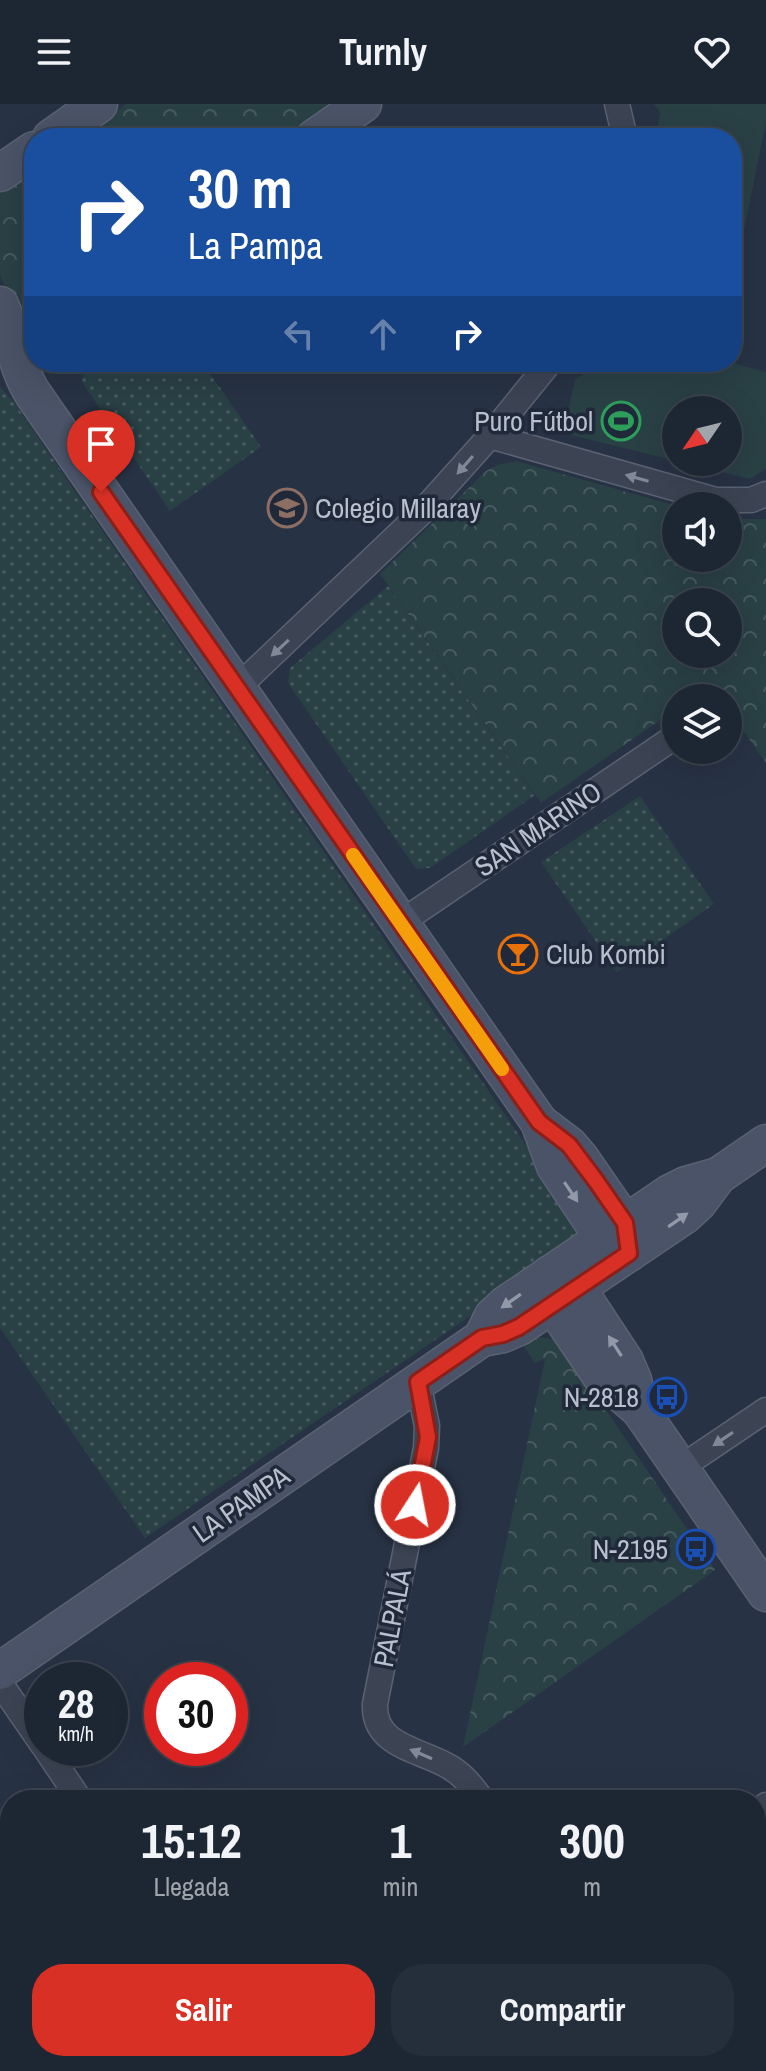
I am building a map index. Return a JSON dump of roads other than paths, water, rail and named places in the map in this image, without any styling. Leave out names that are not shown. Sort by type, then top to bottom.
[{"type":"street","points":[[65,128],[99,104]]},
{"type":"street","points":[[328,128],[363,104]]},
{"type":"street","points":[[617,104],[623,128]]},
{"type":"street","points":[[0,173],[24,157]]},
{"type":"street","points":[[0,305],[16,344],[24,380],[33,394],[539,1122],[569,1145],[581,1159],[619,1238]]},
{"type":"street","points":[[237,688],[421,513],[542,372]]},
{"type":"street","points":[[490,436],[716,500],[751,500],[766,494]]},
{"type":"street","name":"SAN MARINO","points":[[400,923],[662,745]]},
{"type":"street","name":"LA PAMPA","points":[[0,1671],[482,1338],[511,1332],[619,1238],[692,1210],[718,1176],[766,1143]]},
{"type":"street","points":[[560,1289],[625,1361],[640,1410],[766,1593]]},
{"type":"street","name":"PALPALÁ","points":[[418,1382],[427,1426],[426,1448],[375,1704],[375,1718],[385,1735],[454,1770],[475,1790]]},
{"type":"street","points":[[680,1468],[766,1410]]},
{"type":"street","points":[[0,1683],[24,1718]]},
{"type":"street","points":[[57,1766],[73,1790]]},
{"type":"place","name":"Puro Fútbol","points":[[621,421]]},
{"type":"place","name":"Colegio Millaray","points":[[287,508]]},
{"type":"place","name":"Club Kombi","points":[[518,954]]},
{"type":"place","name":"N-2818","points":[[667,1397]]},
{"type":"place","name":"N-2195","points":[[696,1549]]}]
